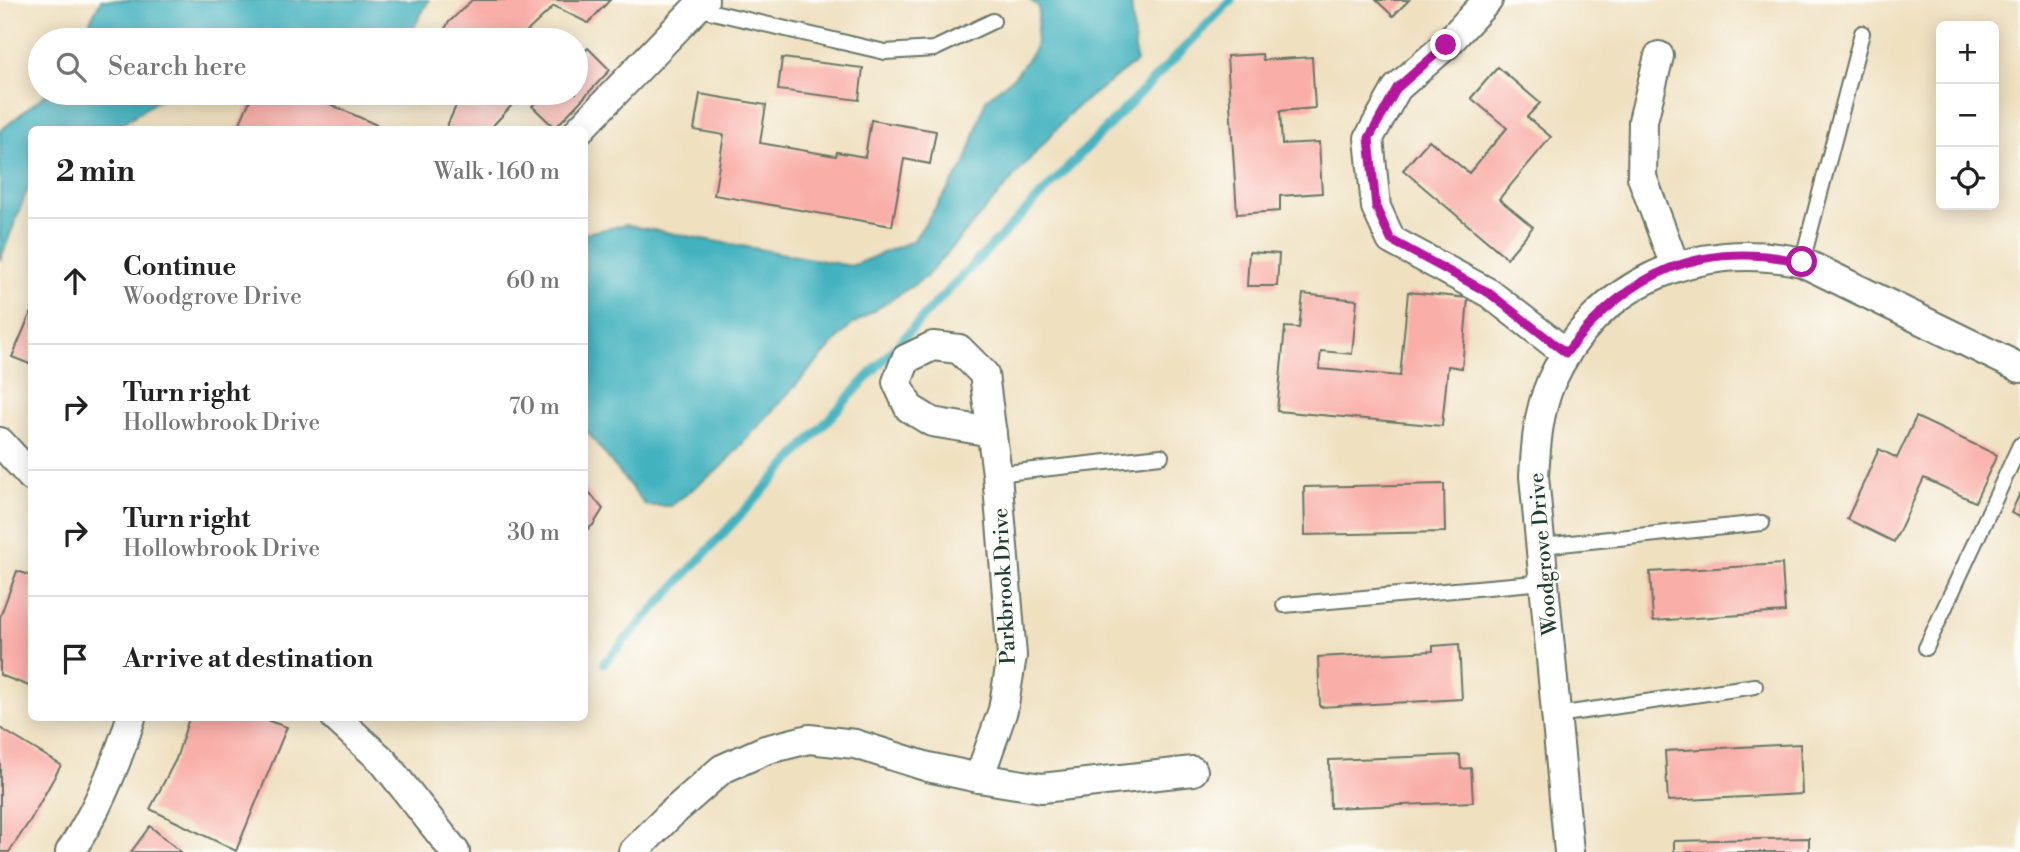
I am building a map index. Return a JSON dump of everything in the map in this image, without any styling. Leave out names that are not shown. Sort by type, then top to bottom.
[{"type":"street","points":[[1488,0],[1446,45],[1397,88],[1369,138],[1376,207],[1391,240],[1489,293],[1566,353]]},
{"type":"street","points":[[583,126],[700,4]]},
{"type":"street","points":[[1659,56],[1643,121],[1642,177],[1675,266]]},
{"type":"street","name":"Woodgrove Drive","points":[[1569,852],[1534,476],[1537,430],[1550,384],[1566,353],[1588,325],[1614,300],[1643,281],[1675,266],[1709,257],[1744,254],[1779,257],[1802,262],[2020,368]]},
{"type":"street","name":"Parkbrook Drive","points":[[979,778],[1003,710],[1012,656],[992,432]]},
{"type":"street","points":[[0,442],[28,473]]},
{"type":"street","points":[[70,852],[86,828],[114,769],[130,721]]},
{"type":"street","points":[[339,721],[383,761],[455,852]]},
{"type":"street","points":[[633,852],[722,769],[765,750],[809,739],[855,744],[928,767],[1042,788],[1194,771]]},
{"type":"lane","points":[[700,4],[885,52],[934,49],[993,21]]},
{"type":"lane","points":[[1802,262],[1862,33]]},
{"type":"lane","points":[[1926,648],[2020,445]]},
{"type":"lane","points":[[997,474],[1161,456]]},
{"type":"lane","points":[[1542,546],[1762,523]]},
{"type":"lane","points":[[1284,605],[1545,582]]},
{"type":"lane","points":[[1557,715],[1755,686]]},
{"type":"water","points":[[101,0],[429,0],[414,28],[86,28]]},
{"type":"water","points":[[1030,0],[1131,0],[1136,62],[1074,109],[926,277],[849,327],[721,467],[671,506],[646,506],[588,433],[588,232],[626,225],[851,266],[913,241],[965,164],[986,99],[1014,77],[1035,49],[1039,7]]},
{"type":"water","points":[[32,105],[151,105],[119,126],[28,126],[28,188],[0,261],[0,131]]},
{"type":"building","points":[[472,0],[610,0],[588,23],[554,6],[531,28],[445,28]]},
{"type":"building","points":[[1376,0],[1409,0],[1393,16]]},
{"type":"building","points":[[588,48],[610,70],[588,93]]},
{"type":"building","points":[[1262,54],[1263,60],[1312,57],[1315,108],[1280,111],[1282,144],[1319,142],[1322,193],[1280,196],[1280,211],[1237,214],[1227,56]]},
{"type":"building","points":[[782,58],[863,68],[859,100],[778,90]]},
{"type":"building","points":[[1498,67],[1540,103],[1527,117],[1551,137],[1499,199],[1533,227],[1507,258],[1403,170],[1429,140],[1469,173],[1507,128],[1471,98]]},
{"type":"building","points":[[700,94],[766,105],[760,143],[836,156],[837,152],[865,157],[871,120],[936,131],[930,164],[904,159],[892,226],[714,195],[724,135],[694,130]]},
{"type":"building","points":[[248,105],[332,105],[379,126],[239,126]]},
{"type":"building","points":[[577,105],[557,126],[553,126],[532,106]]},
{"type":"building","points":[[456,106],[511,106],[493,126],[447,126]]},
{"type":"building","points":[[1249,252],[1279,254],[1277,286],[1247,286]]},
{"type":"building","points":[[1408,292],[1468,298],[1462,368],[1448,366],[1442,426],[1277,411],[1285,327],[1299,328],[1303,294],[1357,300],[1352,354],[1321,351],[1319,369],[1400,376]]},
{"type":"building","points":[[28,319],[28,363],[12,357]]},
{"type":"building","points":[[1916,417],[1997,455],[1975,502],[1924,478],[1894,542],[1847,519],[1879,449],[1897,458]]},
{"type":"building","points":[[1444,484],[1445,532],[1305,535],[1304,487]]},
{"type":"building","points":[[588,491],[603,509],[588,529]]},
{"type":"building","points":[[2020,493],[2020,517],[2011,513]]},
{"type":"building","points":[[1782,564],[1785,612],[1653,621],[1650,572]]},
{"type":"building","points":[[17,571],[28,575],[28,686],[0,675],[0,617]]},
{"type":"building","points":[[1459,644],[1462,699],[1320,707],[1318,657],[1433,651],[1433,646]]},
{"type":"building","points":[[188,721],[269,721],[287,727],[236,851],[150,809],[176,759]]},
{"type":"building","points":[[0,728],[61,765],[9,852],[0,852]]},
{"type":"building","points":[[1800,744],[1802,794],[1668,801],[1665,751]]},
{"type":"building","points":[[1460,755],[1461,769],[1471,768],[1473,802],[1330,808],[1329,760]]},
{"type":"building","points":[[150,826],[181,852],[131,852]]},
{"type":"building","points":[[1809,838],[1809,852],[1674,852],[1674,841]]},
{"type":"waterway","points":[[604,663],[934,305],[1231,0]]},
{"type":"route","points":[[1446,45],[1397,88],[1369,138],[1376,207],[1391,240],[1489,293],[1566,353],[1588,325],[1614,300],[1643,281],[1675,266],[1709,257],[1744,254],[1802,262]]}]
